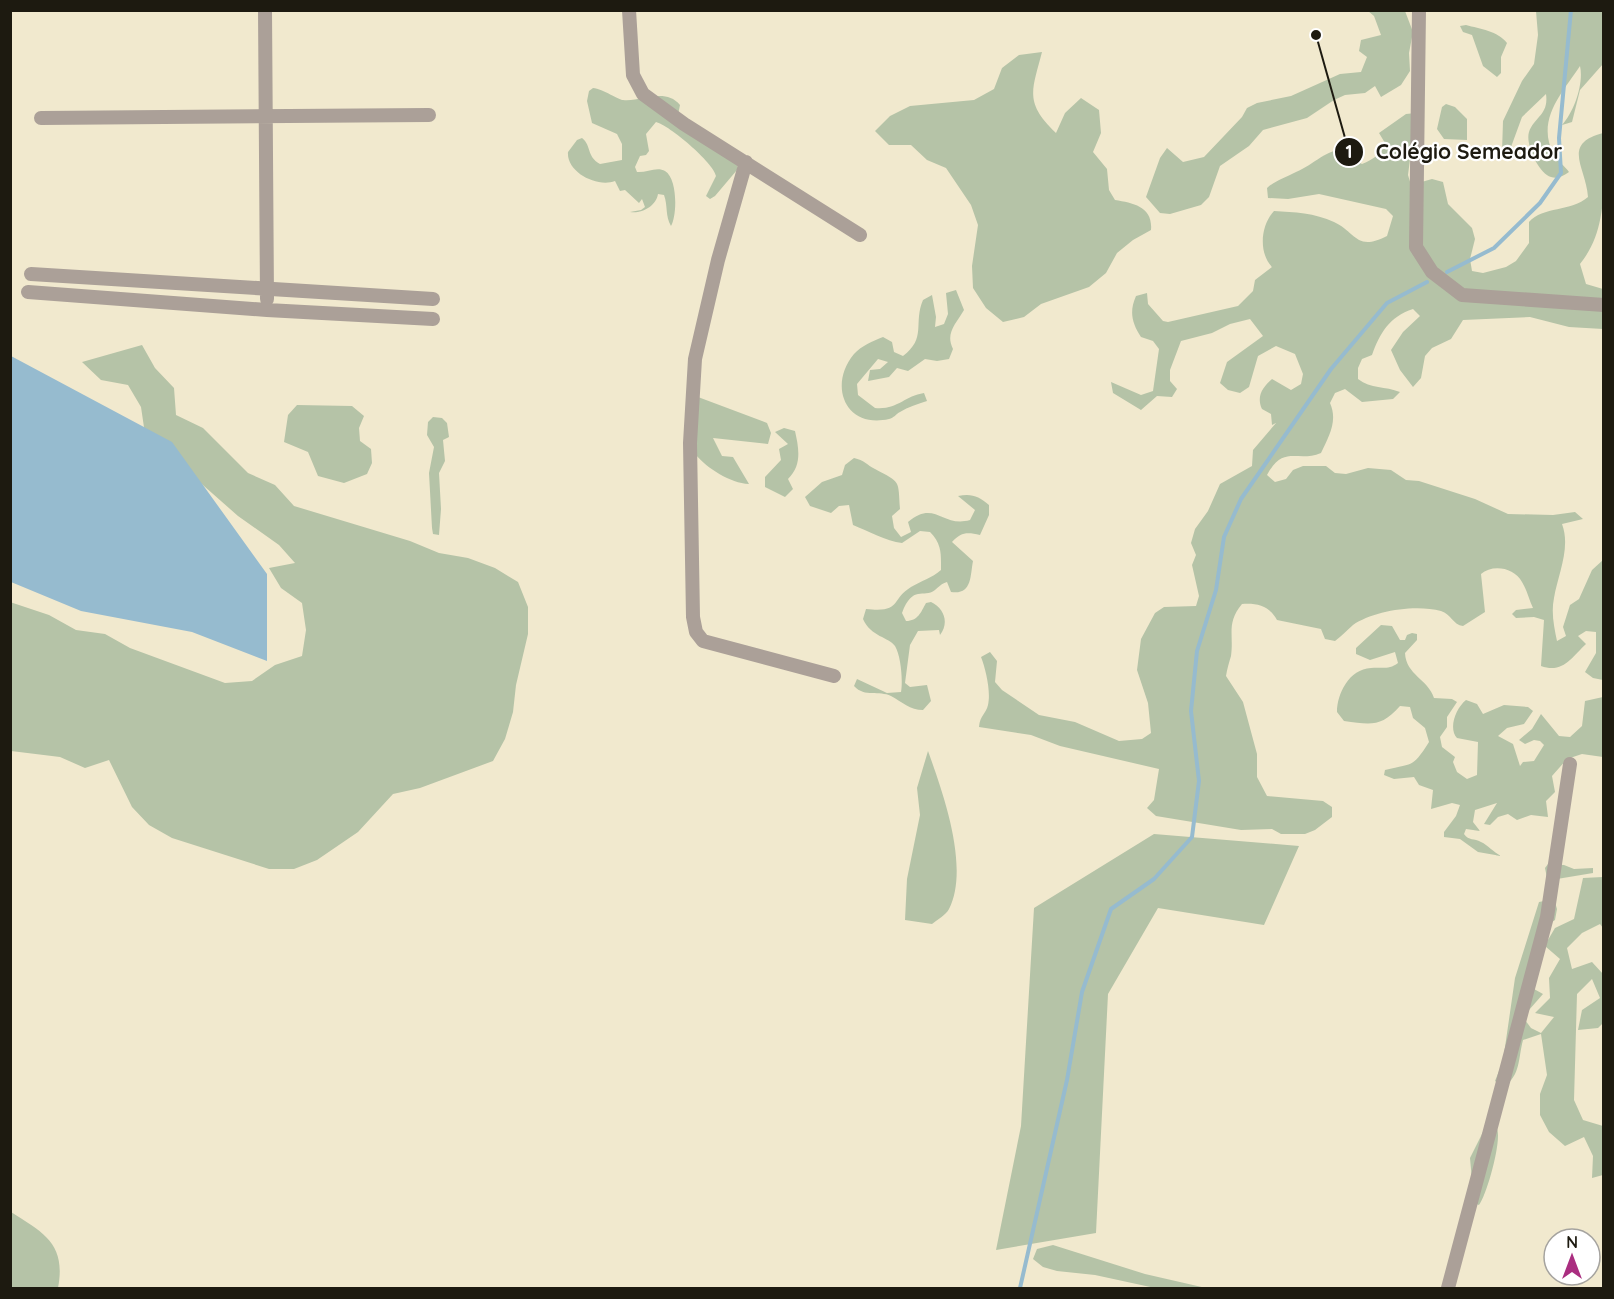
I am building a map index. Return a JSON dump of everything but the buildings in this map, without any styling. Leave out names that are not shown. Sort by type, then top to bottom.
[{"type":"street","points":[[265,10],[267,310]]},
{"type":"street","points":[[629,10],[633,75],[643,94],[860,235]]},
{"type":"street","points":[[1419,10],[1416,247],[1432,272],[1462,295],[1604,304]]},
{"type":"street","points":[[42,118],[429,114]]},
{"type":"street","points":[[746,162],[718,260],[695,359],[690,442],[693,617],[696,632],[703,641],[834,676]]},
{"type":"street","points":[[31,274],[434,299]]},
{"type":"street","points":[[28,292],[267,310],[433,319]]},
{"type":"street","points":[[1448,1288],[1547,917],[1570,764]]},
{"type":"green space","points":[[1368,11],[1405,11],[1413,32],[1409,53],[1410,71],[1401,85],[1381,97],[1375,86],[1365,93],[1345,95],[1307,118],[1263,130],[1249,146],[1220,166],[1209,197],[1201,205],[1170,214],[1160,213],[1146,197],[1160,158],[1167,148],[1183,162],[1204,157],[1242,117],[1247,108],[1257,103],[1291,96],[1340,74],[1361,72],[1367,57],[1359,51],[1361,40],[1381,35],[1374,16]]},
{"type":"green space","points":[[1536,11],[1603,11],[1603,64],[1580,90],[1572,122],[1562,125],[1577,97],[1581,81],[1580,66],[1559,96],[1549,118],[1549,142],[1555,157],[1569,172],[1558,177],[1546,175],[1534,158],[1529,144],[1529,132],[1545,107],[1546,94],[1522,117],[1511,147],[1502,152],[1503,121],[1522,81],[1534,64],[1538,35]]},
{"type":"green space","points":[[1466,25],[1494,33],[1507,43],[1501,57],[1501,73],[1497,77],[1483,66],[1472,35],[1463,32],[1460,26]]},
{"type":"green space","points":[[1042,52],[1035,77],[1033,96],[1039,113],[1056,133],[1065,113],[1081,98],[1099,110],[1101,133],[1093,152],[1107,169],[1109,190],[1115,200],[1135,205],[1145,211],[1151,222],[1151,230],[1133,240],[1117,253],[1106,273],[1089,287],[1041,304],[1024,317],[1003,322],[986,308],[973,288],[972,266],[978,225],[971,205],[946,168],[927,160],[911,145],[889,145],[875,131],[890,116],[910,106],[974,100],[994,89],[1002,68],[1019,55]]},
{"type":"green space","points":[[593,88],[623,100],[660,96],[674,100],[680,105],[678,115],[738,165],[737,170],[710,199],[706,196],[716,176],[708,162],[671,130],[656,122],[646,134],[649,151],[646,155],[640,156],[635,167],[637,172],[659,169],[669,175],[675,198],[673,221],[671,226],[664,195],[658,194],[654,202],[644,210],[630,212],[645,207],[642,199],[639,203],[625,190],[620,191],[615,181],[600,182],[584,177],[572,166],[569,159],[568,152],[577,140],[582,138],[593,158],[600,164],[622,160],[622,144],[617,134],[592,123],[587,101],[589,91]]},
{"type":"green space","points":[[1446,104],[1455,107],[1467,119],[1467,140],[1444,139],[1437,129],[1442,107]]},
{"type":"green space","points":[[1416,113],[1408,175],[1411,185],[1432,179],[1443,182],[1448,204],[1472,228],[1475,239],[1470,259],[1472,271],[1483,273],[1506,267],[1516,261],[1529,243],[1529,222],[1535,217],[1574,205],[1588,197],[1579,150],[1590,138],[1603,133],[1603,202],[1596,234],[1590,250],[1580,264],[1586,284],[1603,289],[1603,329],[1569,327],[1530,317],[1463,320],[1451,339],[1432,348],[1425,356],[1421,378],[1413,387],[1400,370],[1391,350],[1403,332],[1420,316],[1413,309],[1405,312],[1386,327],[1372,355],[1362,359],[1358,368],[1358,379],[1363,382],[1400,392],[1393,399],[1362,402],[1345,389],[1335,393],[1330,403],[1333,416],[1332,428],[1321,453],[1312,456],[1285,457],[1273,466],[1267,475],[1275,482],[1286,479],[1293,470],[1303,466],[1326,466],[1335,473],[1346,474],[1368,468],[1391,470],[1406,480],[1419,481],[1475,499],[1508,514],[1553,515],[1575,512],[1583,519],[1562,524],[1565,542],[1553,603],[1554,625],[1557,641],[1566,636],[1563,627],[1570,605],[1579,599],[1592,570],[1603,560],[1603,680],[1593,678],[1585,672],[1596,653],[1596,632],[1586,631],[1578,636],[1586,644],[1566,663],[1555,668],[1541,666],[1544,620],[1534,617],[1516,618],[1512,614],[1516,610],[1533,608],[1522,582],[1508,570],[1497,568],[1481,574],[1485,612],[1463,626],[1441,611],[1419,608],[1395,610],[1361,620],[1335,641],[1325,639],[1321,629],[1277,620],[1270,611],[1262,606],[1242,604],[1232,623],[1231,656],[1226,676],[1243,702],[1257,754],[1257,777],[1267,796],[1323,801],[1332,807],[1332,817],[1315,830],[1305,834],[1281,834],[1272,829],[1241,830],[1156,816],[1147,808],[1154,800],[1159,769],[1060,746],[1031,735],[979,727],[989,700],[985,668],[981,657],[990,652],[997,661],[995,682],[1002,690],[1039,715],[1075,722],[1119,741],[1142,739],[1151,733],[1148,703],[1137,670],[1141,639],[1155,613],[1164,607],[1196,606],[1199,596],[1192,565],[1196,555],[1191,543],[1195,529],[1208,511],[1220,484],[1252,466],[1253,450],[1276,423],[1272,425],[1271,414],[1262,409],[1260,404],[1263,389],[1272,379],[1291,390],[1301,384],[1303,374],[1295,354],[1276,346],[1258,356],[1249,387],[1240,393],[1228,390],[1220,383],[1227,362],[1263,336],[1250,319],[1181,341],[1170,370],[1170,381],[1177,389],[1172,397],[1157,396],[1141,410],[1113,393],[1111,382],[1141,395],[1153,391],[1159,349],[1153,341],[1141,337],[1135,327],[1132,312],[1136,296],[1147,293],[1148,304],[1163,321],[1168,322],[1238,306],[1253,291],[1255,280],[1272,267],[1265,254],[1263,239],[1266,224],[1274,211],[1304,213],[1327,219],[1362,241],[1369,242],[1387,236],[1393,216],[1386,209],[1319,194],[1288,199],[1268,198],[1267,188],[1321,157],[1341,149],[1348,149],[1353,159],[1362,164],[1370,160],[1379,154],[1385,143],[1379,133],[1406,114]]},
{"type":"green space","points":[[956,290],[964,310],[951,333],[953,349],[949,359],[937,361],[925,359],[908,371],[897,368],[889,377],[868,381],[870,370],[880,369],[888,362],[878,359],[857,384],[858,395],[875,408],[890,407],[924,393],[927,401],[889,419],[874,420],[861,417],[852,411],[845,402],[842,379],[846,366],[854,354],[864,346],[883,337],[892,342],[894,352],[903,356],[915,343],[923,300],[932,295],[936,317],[935,327],[944,324],[948,314],[946,293]]},
{"type":"green space","points":[[142,345],[155,368],[174,388],[176,415],[203,428],[248,473],[275,485],[294,506],[410,541],[439,553],[468,558],[495,568],[518,582],[528,607],[528,634],[516,685],[513,712],[505,739],[493,761],[420,788],[393,794],[358,832],[317,860],[294,869],[269,869],[172,838],[149,825],[132,807],[109,760],[85,768],[60,757],[11,751],[10,602],[49,615],[76,630],[105,634],[130,648],[225,683],[252,681],[275,665],[302,656],[306,630],[302,603],[281,588],[269,568],[295,563],[279,545],[238,516],[145,434],[141,407],[128,385],[101,380],[82,362]]},
{"type":"green space","points":[[698,397],[767,423],[771,433],[768,444],[713,438],[722,456],[733,457],[749,484],[734,481],[720,474],[695,454]]},
{"type":"green space","points":[[297,405],[352,406],[364,416],[359,428],[360,441],[371,449],[372,463],[367,474],[344,483],[318,476],[308,452],[284,442],[288,415]]},
{"type":"green space","points":[[433,417],[442,418],[447,423],[449,437],[443,440],[445,461],[439,473],[441,509],[439,535],[433,534],[432,528],[429,473],[434,447],[427,435],[428,422]]},
{"type":"green space","points":[[784,428],[795,431],[798,450],[796,468],[788,479],[793,489],[785,497],[765,487],[765,477],[781,460],[779,449],[788,444],[775,432]]},
{"type":"green space","points":[[854,458],[863,461],[897,483],[900,509],[892,516],[894,528],[901,537],[911,532],[908,522],[925,513],[952,520],[970,520],[975,510],[958,496],[975,496],[989,505],[989,515],[980,535],[965,534],[958,536],[952,542],[973,561],[969,584],[966,588],[963,591],[951,592],[947,582],[931,592],[914,595],[902,613],[906,621],[913,619],[919,615],[926,603],[931,602],[940,608],[945,621],[940,635],[939,630],[918,631],[910,645],[905,683],[910,687],[927,685],[931,701],[923,710],[910,707],[886,694],[863,692],[854,686],[857,679],[887,693],[901,692],[901,669],[895,646],[871,630],[863,619],[866,609],[877,610],[891,607],[911,587],[941,570],[941,554],[939,545],[930,532],[920,531],[902,543],[896,542],[853,525],[849,505],[839,506],[831,513],[810,506],[805,497],[822,482],[842,475],[845,465]]},
{"type":"green space","points":[[1381,625],[1392,626],[1400,640],[1405,640],[1407,635],[1412,633],[1417,634],[1417,640],[1405,653],[1409,667],[1427,686],[1434,698],[1452,699],[1457,702],[1447,717],[1447,727],[1440,737],[1442,747],[1455,757],[1453,762],[1457,772],[1467,779],[1477,775],[1478,742],[1457,738],[1453,729],[1456,713],[1466,700],[1477,704],[1483,714],[1504,705],[1528,707],[1533,711],[1524,724],[1507,728],[1498,736],[1513,744],[1520,766],[1523,762],[1534,761],[1544,745],[1540,741],[1534,740],[1525,744],[1519,740],[1532,729],[1541,714],[1559,736],[1570,737],[1582,726],[1585,701],[1603,697],[1603,757],[1582,754],[1567,759],[1552,776],[1555,792],[1546,801],[1548,817],[1531,815],[1517,820],[1508,814],[1498,817],[1490,825],[1484,824],[1497,803],[1475,810],[1473,822],[1480,831],[1466,829],[1464,834],[1468,838],[1484,843],[1501,856],[1478,852],[1460,839],[1444,837],[1444,832],[1456,816],[1460,805],[1452,803],[1431,809],[1433,790],[1419,785],[1414,777],[1394,779],[1384,775],[1385,770],[1411,764],[1429,742],[1425,728],[1413,718],[1410,707],[1400,706],[1387,718],[1369,724],[1344,721],[1337,712],[1342,690],[1356,673],[1363,669],[1388,667],[1398,663],[1395,652],[1370,660],[1356,654],[1356,648]]},
{"type":"green space","points":[[928,751],[947,808],[956,852],[957,873],[955,892],[949,909],[932,924],[905,920],[907,879],[920,815],[917,788]]},
{"type":"green space","points":[[1154,834],[1299,846],[1264,925],[1158,908],[1108,994],[1096,1233],[996,1250],[1021,1126],[1034,908]]},
{"type":"green space","points":[[1548,864],[1564,865],[1574,869],[1593,868],[1593,873],[1557,879],[1547,878],[1545,868]]},
{"type":"green space","points":[[1603,877],[1603,928],[1600,924],[1582,933],[1567,948],[1572,969],[1592,962],[1603,974],[1603,1023],[1598,1028],[1578,1030],[1582,1010],[1600,998],[1592,979],[1577,994],[1574,1100],[1583,1120],[1603,1126],[1603,1175],[1592,1178],[1593,1156],[1584,1137],[1565,1146],[1549,1132],[1540,1115],[1540,1094],[1547,1075],[1541,1034],[1523,1040],[1518,1066],[1509,1082],[1504,1087],[1495,1081],[1503,1061],[1515,978],[1539,902],[1554,899],[1557,909],[1555,920],[1547,925],[1545,945],[1555,928],[1574,919],[1583,878]],"holes":[[[1545,946],[1560,959],[1549,978],[1550,998],[1535,1013],[1554,1017],[1541,1033],[1531,1028],[1525,1020],[1529,1010],[1543,994],[1534,989]]]},
{"type":"green space","points":[[1497,1129],[1493,1167],[1479,1205],[1474,1203],[1470,1158],[1483,1132]]},
{"type":"green space","points":[[11,1212],[51,1242],[59,1261],[58,1288],[11,1288]]},
{"type":"green space","points":[[1053,1245],[1145,1274],[1206,1288],[1155,1288],[1095,1275],[1057,1271],[1043,1267],[1033,1259],[1037,1249]]},
{"type":"water","points":[[11,356],[172,442],[267,574],[267,661],[192,632],[81,611],[11,582]]},
{"type":"waterway","points":[[1447,272],[1494,248],[1540,203],[1561,173],[1559,138],[1571,10]]},
{"type":"waterway","points":[[1020,1288],[1067,1080],[1082,992],[1111,909],[1154,879],[1192,837],[1199,781],[1191,711],[1197,651],[1216,590],[1224,537],[1241,499],[1331,369],[1387,303],[1427,282]]},
{"type":"place","name":"Colégio Semeador","points":[[1316,35]]}]
